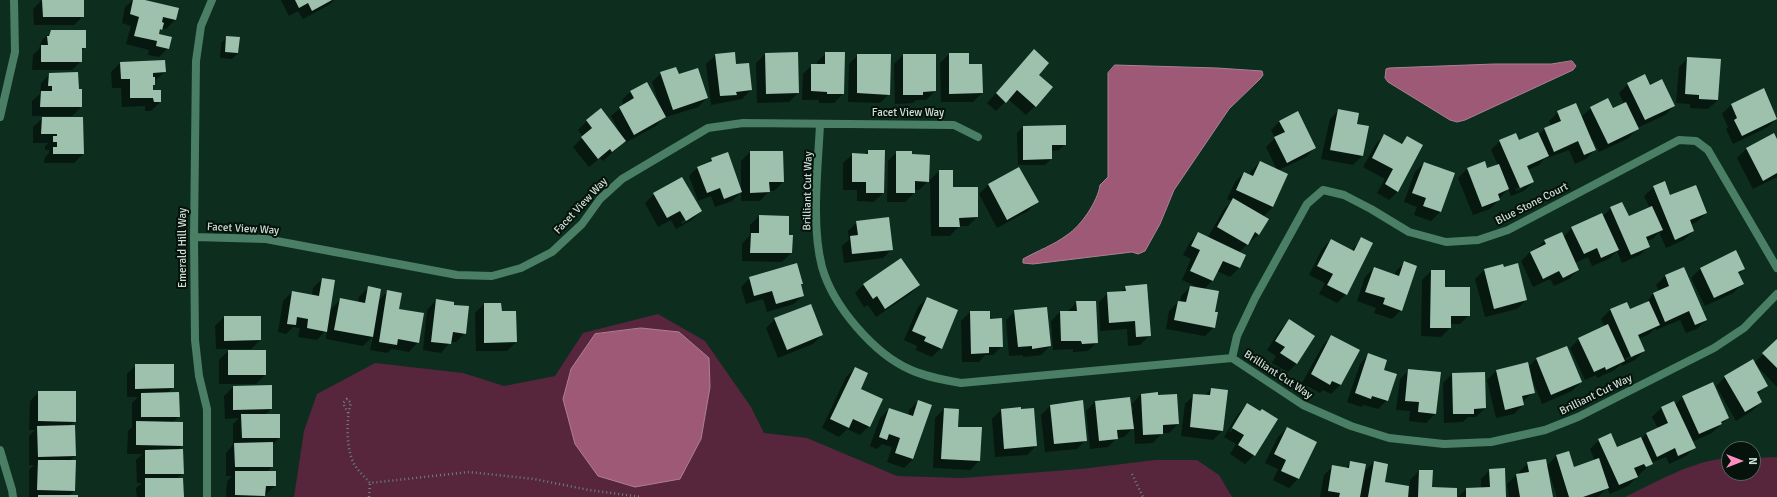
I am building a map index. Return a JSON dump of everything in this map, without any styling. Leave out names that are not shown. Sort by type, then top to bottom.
[{"type":"street","points":[[0,118],[15,52],[14,0]]},
{"type":"street","name":"Emerald Hill Way","points":[[207,497],[207,409],[199,376],[195,340],[194,237],[196,61],[201,26],[212,0]]},
{"type":"street","name":"Facet View Way","points":[[194,237],[266,239],[457,275],[492,276],[521,268],[552,252],[582,224],[600,199],[622,179],[708,128],[743,123],[954,124],[978,137]]},
{"type":"street","name":"Brilliant Cut Way","points":[[820,124],[817,226],[822,266],[830,287],[852,323],[889,358],[910,369],[933,378],[961,383],[1232,358],[1303,405],[1351,426],[1389,438],[1444,444],[1491,442],[1545,430],[1578,416],[1714,348],[1744,328],[1777,294]]},
{"type":"street","name":"Blue Stone Court","points":[[1232,358],[1237,336],[1255,298],[1307,204],[1324,190],[1344,195],[1409,232],[1446,242],[1478,240],[1508,230],[1679,140],[1696,141],[1708,150],[1777,268]]},
{"type":"street","points":[[0,450],[12,490],[12,497]]},
{"type":"path","points":[[348,413],[343,403],[347,399],[351,403],[348,413],[347,436],[354,463],[370,483],[369,497]]},
{"type":"path","points":[[370,483],[469,472],[534,479],[589,490],[641,497]]},
{"type":"path","points":[[1132,474],[1143,497]]},
{"type":"shaded area","points":[[1572,61],[1576,66],[1573,70],[1465,120],[1457,122],[1450,120],[1388,82],[1385,78],[1386,69],[1389,68],[1494,64],[1551,64]]},
{"type":"shaded area","points":[[1115,65],[1262,71],[1263,75],[1229,109],[1174,190],[1160,224],[1145,251],[1138,254],[1132,252],[1033,264],[1023,263],[1023,259],[1062,239],[1078,226],[1088,213],[1099,191],[1100,185],[1108,177],[1108,73]]},
{"type":"shaded area","points":[[658,314],[705,341],[751,407],[764,433],[807,438],[897,476],[962,478],[1081,469],[1155,460],[1197,460],[1219,475],[1232,497],[294,497],[304,431],[317,394],[375,363],[463,373],[504,386],[555,376],[583,333]]},
{"type":"shaded area","points":[[641,328],[679,332],[709,358],[710,387],[701,439],[680,479],[635,487],[598,476],[575,444],[563,399],[571,369],[595,334]]},
{"type":"shaded area","points":[[1777,457],[1777,497],[1625,497],[1689,467],[1721,459],[1721,481],[1761,481],[1761,458]]},
{"type":"building","points":[[42,0],[84,0],[84,17],[43,17]]},
{"type":"building","points":[[133,0],[145,0],[179,8],[176,20],[163,17],[162,22],[164,23],[162,30],[160,29],[159,34],[172,37],[169,49],[156,46],[157,41],[134,36],[139,17],[130,14]]},
{"type":"building","points":[[295,0],[332,0],[312,11],[308,3],[299,8]]},
{"type":"building","points":[[51,30],[86,30],[86,48],[82,48],[82,62],[41,62],[41,45],[48,45],[47,36],[49,36]]},
{"type":"building","points":[[226,36],[240,37],[238,53],[225,52]]},
{"type":"building","points":[[1034,49],[1049,63],[1039,75],[1053,87],[1036,107],[1017,90],[1006,103],[996,93]]},
{"type":"building","points":[[735,52],[736,64],[749,63],[752,90],[736,92],[737,95],[720,96],[715,54]]},
{"type":"building","points":[[798,52],[799,93],[766,94],[765,53]]},
{"type":"building","points":[[825,52],[845,52],[844,94],[827,94],[827,92],[811,91],[811,64],[825,64]]},
{"type":"building","points":[[949,53],[969,53],[969,64],[982,64],[983,93],[949,94]]},
{"type":"building","points":[[857,54],[891,54],[890,95],[857,93]]},
{"type":"building","points":[[903,54],[936,54],[936,91],[923,92],[923,95],[903,95]]},
{"type":"building","points":[[1687,57],[1721,59],[1718,100],[1699,99],[1699,95],[1685,94]]},
{"type":"building","points":[[165,60],[166,72],[153,73],[153,77],[155,77],[155,85],[153,85],[153,90],[161,90],[161,102],[154,102],[153,98],[130,98],[130,79],[121,79],[120,62]]},
{"type":"building","points":[[676,67],[679,74],[698,68],[708,98],[673,110],[660,72]]},
{"type":"building","points":[[78,72],[79,89],[82,89],[82,107],[40,107],[41,91],[52,91],[52,86],[48,86],[49,73]]},
{"type":"building","points":[[1645,74],[1650,85],[1662,79],[1675,106],[1645,120],[1627,83]]},
{"type":"building","points":[[647,82],[666,117],[634,135],[619,107],[634,98],[630,91]]},
{"type":"building","points":[[1764,88],[1777,119],[1742,136],[1734,120],[1737,118],[1731,104]]},
{"type":"building","points":[[1608,98],[1613,108],[1626,102],[1639,129],[1608,144],[1590,107]]},
{"type":"building","points":[[1576,103],[1596,150],[1584,155],[1578,141],[1554,152],[1544,128],[1561,121],[1557,111]]},
{"type":"building","points":[[601,108],[626,141],[612,152],[610,149],[598,159],[581,137],[592,128],[586,120]]},
{"type":"building","points":[[1338,109],[1359,113],[1357,124],[1369,126],[1363,156],[1330,150]]},
{"type":"building","points":[[1298,111],[1316,148],[1287,163],[1274,137],[1285,132],[1279,121]]},
{"type":"building","points":[[42,117],[83,117],[84,154],[53,154],[53,147],[57,147],[57,142],[53,142],[53,136],[57,136],[57,134],[41,134]]},
{"type":"building","points":[[1066,125],[1066,145],[1052,145],[1052,159],[1023,160],[1023,126]]},
{"type":"building","points":[[1538,132],[1549,156],[1527,166],[1534,182],[1520,188],[1499,140],[1516,133],[1519,140]]},
{"type":"building","points":[[1774,133],[1777,139],[1777,173],[1763,181],[1746,148]]},
{"type":"building","points":[[1384,134],[1402,144],[1407,136],[1423,145],[1398,192],[1385,184],[1393,169],[1372,158]]},
{"type":"building","points":[[868,150],[885,150],[884,193],[866,193],[866,182],[852,182],[852,153],[868,154]]},
{"type":"building","points":[[750,151],[783,151],[784,182],[769,182],[770,192],[750,193]]},
{"type":"building","points":[[896,151],[912,151],[912,154],[930,155],[929,182],[915,181],[915,193],[896,193]]},
{"type":"building","points":[[728,152],[742,192],[724,199],[720,188],[707,193],[697,167],[712,161],[711,158]]},
{"type":"building","points":[[1260,161],[1288,174],[1273,207],[1236,190],[1244,172],[1253,176]]},
{"type":"building","points":[[1485,161],[1487,168],[1499,164],[1509,189],[1498,194],[1500,200],[1482,207],[1467,168]]},
{"type":"building","points":[[1424,162],[1455,173],[1441,212],[1423,206],[1426,198],[1412,193]]},
{"type":"building","points":[[1019,167],[1039,202],[1007,220],[988,184]]},
{"type":"building","points":[[939,170],[953,170],[953,187],[978,187],[978,217],[959,218],[960,227],[939,227]]},
{"type":"building","points":[[682,177],[702,211],[686,221],[680,211],[667,218],[653,193]]},
{"type":"building","points":[[1665,181],[1670,195],[1696,185],[1707,213],[1690,220],[1694,231],[1675,240],[1653,186]]},
{"type":"building","points":[[1233,198],[1269,219],[1259,235],[1255,232],[1248,245],[1217,227]]},
{"type":"building","points":[[1622,202],[1629,216],[1652,206],[1663,230],[1646,237],[1650,247],[1631,255],[1610,207]]},
{"type":"building","points":[[1602,213],[1619,250],[1601,258],[1597,248],[1584,254],[1571,227]]},
{"type":"building","points":[[759,215],[789,216],[789,235],[793,235],[792,253],[750,253],[751,233],[759,233]]},
{"type":"building","points":[[889,217],[893,250],[852,254],[850,236],[858,235],[856,221]]},
{"type":"building","points":[[1198,232],[1246,255],[1240,268],[1223,261],[1213,281],[1190,271],[1200,250],[1191,246]]},
{"type":"building","points":[[1562,232],[1579,270],[1563,278],[1559,271],[1543,279],[1530,252],[1546,244],[1544,240]]},
{"type":"building","points":[[1361,237],[1373,243],[1347,295],[1327,285],[1333,274],[1317,266],[1331,239],[1354,251]]},
{"type":"building","points":[[1736,250],[1745,269],[1738,272],[1744,284],[1714,298],[1700,268]]},
{"type":"building","points":[[901,258],[920,285],[885,309],[877,296],[873,299],[863,284]]},
{"type":"building","points":[[1404,261],[1417,266],[1402,311],[1383,304],[1385,298],[1365,292],[1374,267],[1399,276]]},
{"type":"building","points":[[797,263],[803,284],[801,284],[804,296],[776,304],[772,291],[754,296],[749,277]]},
{"type":"building","points":[[1518,263],[1527,300],[1494,309],[1484,269],[1503,264],[1504,267]]},
{"type":"building","points":[[1684,267],[1707,320],[1695,325],[1689,311],[1665,322],[1653,293],[1669,286],[1665,275]]},
{"type":"building","points":[[1431,270],[1445,270],[1445,287],[1470,287],[1470,316],[1451,316],[1451,328],[1430,328]]},
{"type":"building","points":[[322,278],[335,280],[327,332],[307,328],[308,319],[297,317],[296,325],[287,324],[292,291],[319,296]]},
{"type":"building","points":[[1147,284],[1151,336],[1136,337],[1135,321],[1109,323],[1107,292],[1126,291],[1125,286]]},
{"type":"building","points":[[368,286],[381,289],[373,337],[334,330],[340,298],[365,303]]},
{"type":"building","points":[[1190,286],[1219,291],[1215,312],[1218,312],[1215,328],[1174,320],[1178,301],[1186,302]]},
{"type":"building","points":[[387,290],[402,293],[399,309],[424,313],[419,343],[398,339],[397,345],[379,342]]},
{"type":"building","points":[[927,297],[958,310],[942,349],[924,341],[926,337],[912,331]]},
{"type":"building","points":[[436,299],[454,302],[454,305],[469,306],[466,334],[453,332],[451,344],[431,342]]},
{"type":"building","points":[[1076,301],[1096,301],[1098,343],[1082,344],[1081,341],[1061,341],[1060,311],[1077,311]]},
{"type":"building","points":[[1649,301],[1660,325],[1638,335],[1645,351],[1631,357],[1610,309],[1627,302],[1630,309]]},
{"type":"building","points":[[484,303],[501,303],[502,311],[516,311],[517,342],[484,343]]},
{"type":"building","points":[[811,304],[823,335],[787,350],[774,318]]},
{"type":"building","points":[[1047,307],[1051,346],[1032,349],[1032,346],[1018,347],[1014,310]]},
{"type":"building","points":[[970,311],[990,311],[990,319],[1002,318],[1003,347],[989,347],[989,353],[971,354]]},
{"type":"building","points":[[224,316],[261,316],[261,340],[224,341]]},
{"type":"building","points":[[1289,319],[1315,336],[1297,364],[1280,353],[1285,347],[1275,341]]},
{"type":"building","points":[[1608,324],[1625,361],[1606,370],[1605,367],[1594,372],[1578,338]]},
{"type":"building","points":[[1331,335],[1360,350],[1341,385],[1332,381],[1330,385],[1311,374]]},
{"type":"building","points":[[1777,339],[1777,368],[1762,353]]},
{"type":"building","points":[[1567,346],[1582,382],[1551,395],[1536,358]]},
{"type":"building","points":[[228,350],[266,350],[266,375],[228,375]]},
{"type":"building","points":[[1368,353],[1387,360],[1384,370],[1397,374],[1388,401],[1372,396],[1371,399],[1355,393]]},
{"type":"building","points":[[1753,359],[1768,386],[1757,392],[1762,402],[1745,412],[1724,376]]},
{"type":"building","points":[[1528,362],[1535,393],[1522,396],[1524,405],[1505,410],[1496,370]]},
{"type":"building","points":[[135,364],[174,364],[174,388],[135,389]]},
{"type":"building","points":[[855,367],[868,373],[861,389],[883,399],[870,427],[853,419],[849,428],[830,419]]},
{"type":"building","points":[[1408,369],[1441,372],[1436,414],[1418,412],[1419,402],[1405,401]]},
{"type":"building","points":[[1485,372],[1486,408],[1474,409],[1474,414],[1453,414],[1452,373]]},
{"type":"building","points":[[1713,382],[1729,418],[1721,422],[1722,424],[1699,434],[1682,396]]},
{"type":"building","points":[[272,385],[272,409],[233,410],[233,386]]},
{"type":"building","points":[[1211,388],[1228,390],[1223,431],[1190,427],[1193,394],[1210,395]]},
{"type":"building","points":[[38,391],[76,391],[76,422],[38,421]]},
{"type":"building","points":[[179,392],[180,417],[141,417],[141,393]]},
{"type":"building","points":[[1158,392],[1158,395],[1177,394],[1179,424],[1163,425],[1163,434],[1143,435],[1141,394]]},
{"type":"building","points":[[1130,397],[1134,429],[1117,430],[1118,439],[1099,441],[1095,401]]},
{"type":"building","points":[[918,400],[932,405],[913,459],[895,453],[900,438],[889,434],[887,440],[879,437],[889,408],[913,416]]},
{"type":"building","points":[[1083,400],[1087,441],[1054,444],[1050,405]]},
{"type":"building","points":[[1674,401],[1696,448],[1678,456],[1675,448],[1657,457],[1646,433],[1668,423],[1661,407]]},
{"type":"building","points":[[1247,403],[1260,411],[1262,409],[1278,419],[1255,456],[1238,445],[1244,435],[1232,428]]},
{"type":"building","points":[[1021,407],[1021,409],[1034,408],[1037,446],[1004,449],[1001,409]]},
{"type":"building","points":[[944,408],[959,409],[958,427],[982,427],[980,461],[941,459]]},
{"type":"building","points":[[241,414],[280,414],[280,438],[242,438]]},
{"type":"building","points":[[136,421],[183,422],[183,446],[136,445]]},
{"type":"building","points":[[75,425],[76,456],[38,457],[37,426]]},
{"type":"building","points":[[1287,427],[1317,442],[1299,479],[1281,471],[1286,460],[1274,454]]},
{"type":"building","points":[[1611,433],[1617,447],[1641,437],[1653,464],[1646,467],[1644,464],[1634,468],[1638,477],[1619,485],[1598,439]]},
{"type":"building","points":[[273,442],[273,467],[235,467],[234,443]]},
{"type":"building","points":[[183,449],[184,474],[145,474],[145,450]]},
{"type":"building","points":[[1569,451],[1574,467],[1599,458],[1609,488],[1583,497],[1569,497],[1556,455]]},
{"type":"building","points":[[1546,459],[1553,497],[1520,497],[1516,474],[1529,472],[1527,462]]},
{"type":"building","points":[[38,460],[76,460],[75,491],[37,490]]},
{"type":"building","points":[[1350,461],[1366,464],[1360,497],[1339,497],[1340,493],[1328,491],[1332,465],[1349,468]]},
{"type":"building","points":[[1374,461],[1388,464],[1385,482],[1409,486],[1408,497],[1368,497]]},
{"type":"building","points":[[1505,468],[1506,497],[1466,497],[1466,488],[1490,487],[1489,469]]},
{"type":"building","points":[[1419,470],[1433,470],[1432,487],[1457,488],[1457,497],[1418,497]]},
{"type":"building","points":[[235,471],[276,471],[276,486],[266,486],[265,496],[235,495]]},
{"type":"building","points":[[145,478],[183,478],[184,497],[145,497]]},
{"type":"building","points":[[38,495],[78,495],[78,497],[38,497]]}]
